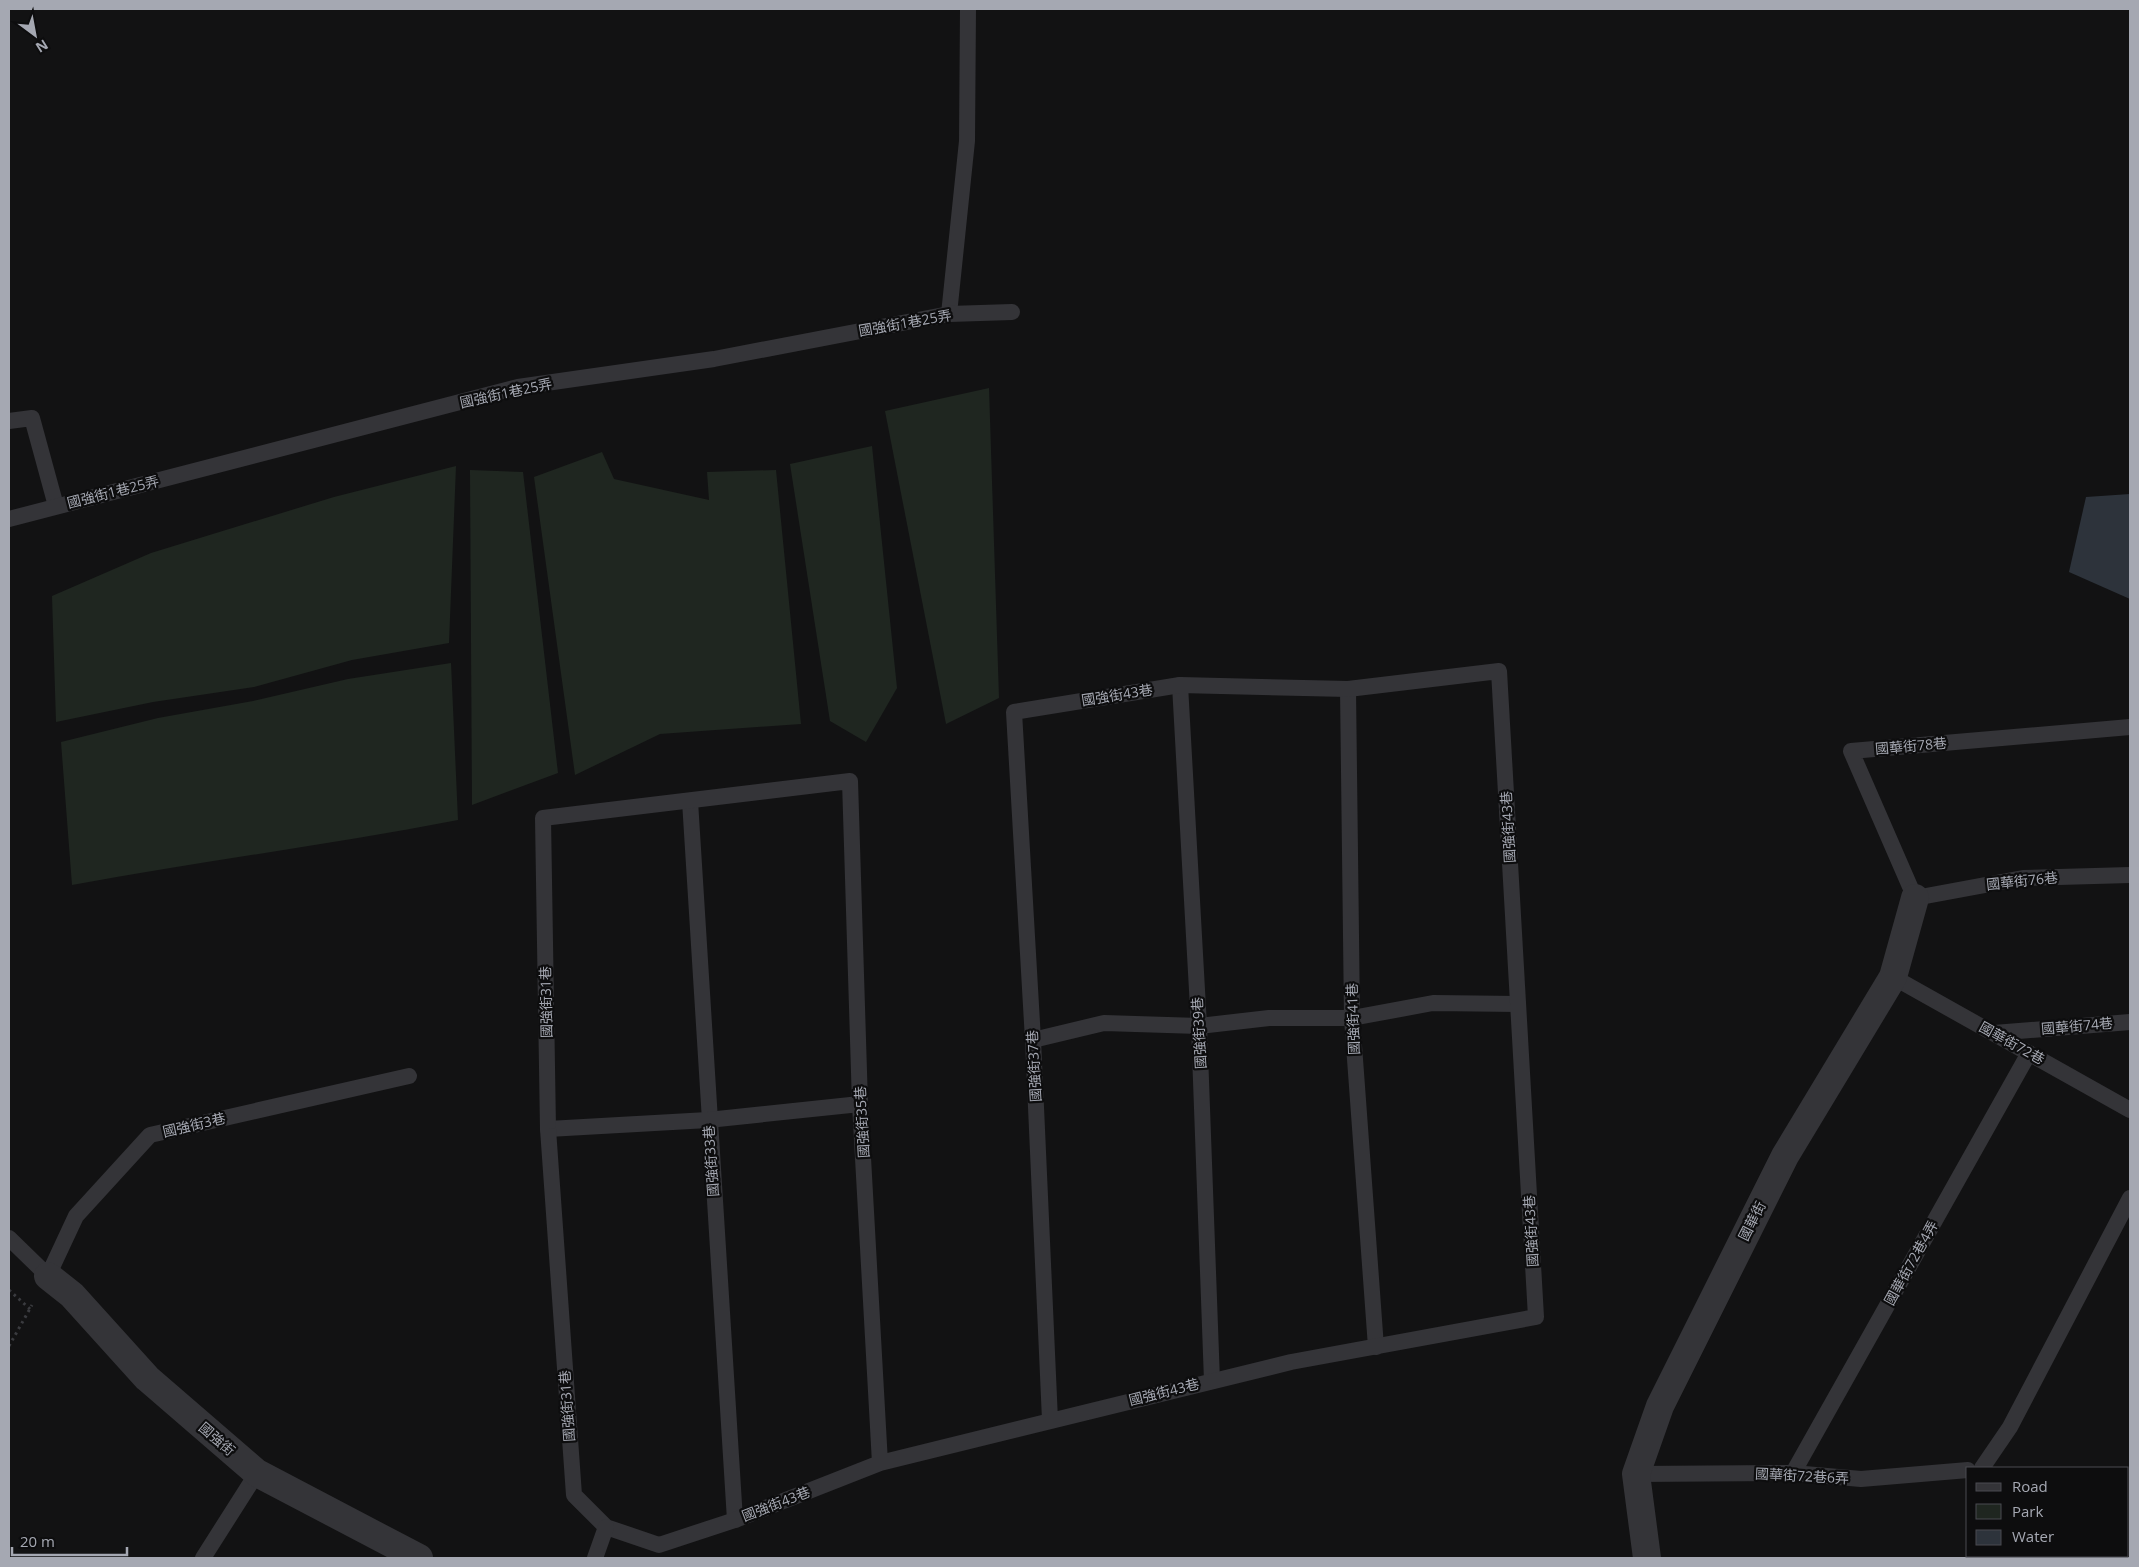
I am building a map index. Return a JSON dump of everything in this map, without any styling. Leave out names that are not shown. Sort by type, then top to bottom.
[{"type":"street","name":"國華街","points":[[1647,1558],[1636,1474],[1660,1406],[1784,1156],[1893,976],[1915,898]]},
{"type":"street","name":"國強街","points":[[48,1276],[72,1295],[147,1378],[257,1473],[419,1558]]},
{"type":"lane","points":[[949,314],[967,141],[968,9]]},
{"type":"lane","name":"國強街1巷25弄","points":[[9,519],[518,387],[714,359],[949,314],[1012,312]]},
{"type":"lane","points":[[9,421],[32,418],[56,506]]},
{"type":"lane","name":"國強街43巷","points":[[574,1495],[606,1527],[659,1545],[735,1520],[880,1464],[1050,1420],[1292,1362],[1536,1317],[1498,671],[1348,689],[1180,685],[1014,712]]},
{"type":"lane","name":"國強街39巷","points":[[1180,685],[1199,1026],[1212,1381]]},
{"type":"lane","name":"國強街41巷","points":[[1348,689],[1352,1018],[1376,1347]]},
{"type":"lane","name":"國強街37巷","points":[[1014,712],[1034,1040],[1050,1420]]},
{"type":"lane","name":"國華街78巷","points":[[1915,898],[1851,751],[2130,727]]},
{"type":"lane","name":"國強街31巷","points":[[574,1495],[548,1129],[543,818],[850,781]]},
{"type":"lane","name":"國強街35巷","points":[[850,781],[860,1104],[880,1464]]},
{"type":"lane","name":"國強街33巷","points":[[690,801],[708,1120],[735,1520]]},
{"type":"lane","name":"國華街76巷","points":[[1915,898],[2023,878],[2130,874]]},
{"type":"lane","name":"國華街72巷","points":[[1893,976],[2130,1110]]},
{"type":"lane","points":[[1034,1040],[1104,1023],[1199,1026],[1269,1018],[1352,1018],[1433,1003],[1518,1004]]},
{"type":"lane","name":"國華街74巷","points":[[1994,1033],[2130,1022]]},
{"type":"lane","name":"國華街72巷4弄","points":[[1794,1473],[2029,1053]]},
{"type":"lane","name":"國強街3巷","points":[[48,1276],[76,1216],[150,1135],[408,1076]]},
{"type":"lane","points":[[548,1129],[708,1120],[860,1104]]},
{"type":"lane","points":[[1983,1467],[2010,1427],[2130,1198]]},
{"type":"lane","points":[[9,1238],[48,1276]]},
{"type":"lane","name":"國華街72巷6弄","points":[[1636,1474],[1794,1473],[1861,1479],[1966,1470]]},
{"type":"lane","points":[[203,1558],[257,1473]]},
{"type":"lane","points":[[595,1558],[606,1527]]},
{"type":"path","points":[[9,1346],[48,1276]]},
{"type":"path","points":[[9,1290],[30,1309]]},
{"type":"green space","points":[[989,388],[999,698],[946,724],[885,411]]},
{"type":"green space","points":[[872,446],[897,688],[866,742],[830,721],[790,464]]},
{"type":"green space","points":[[602,452],[614,479],[709,500],[707,472],[776,470],[801,724],[660,734],[575,775],[534,477]]},
{"type":"green space","points":[[456,466],[449,643],[352,660],[254,687],[153,702],[56,722],[52,596],[151,553],[334,497]]},
{"type":"green space","points":[[470,470],[523,472],[558,773],[472,805]]},
{"type":"green space","points":[[451,663],[458,820],[72,885],[61,742],[158,718],[253,701],[348,679]]},
{"type":"water","points":[[2130,494],[2130,599],[2069,572],[2086,497]]}]
